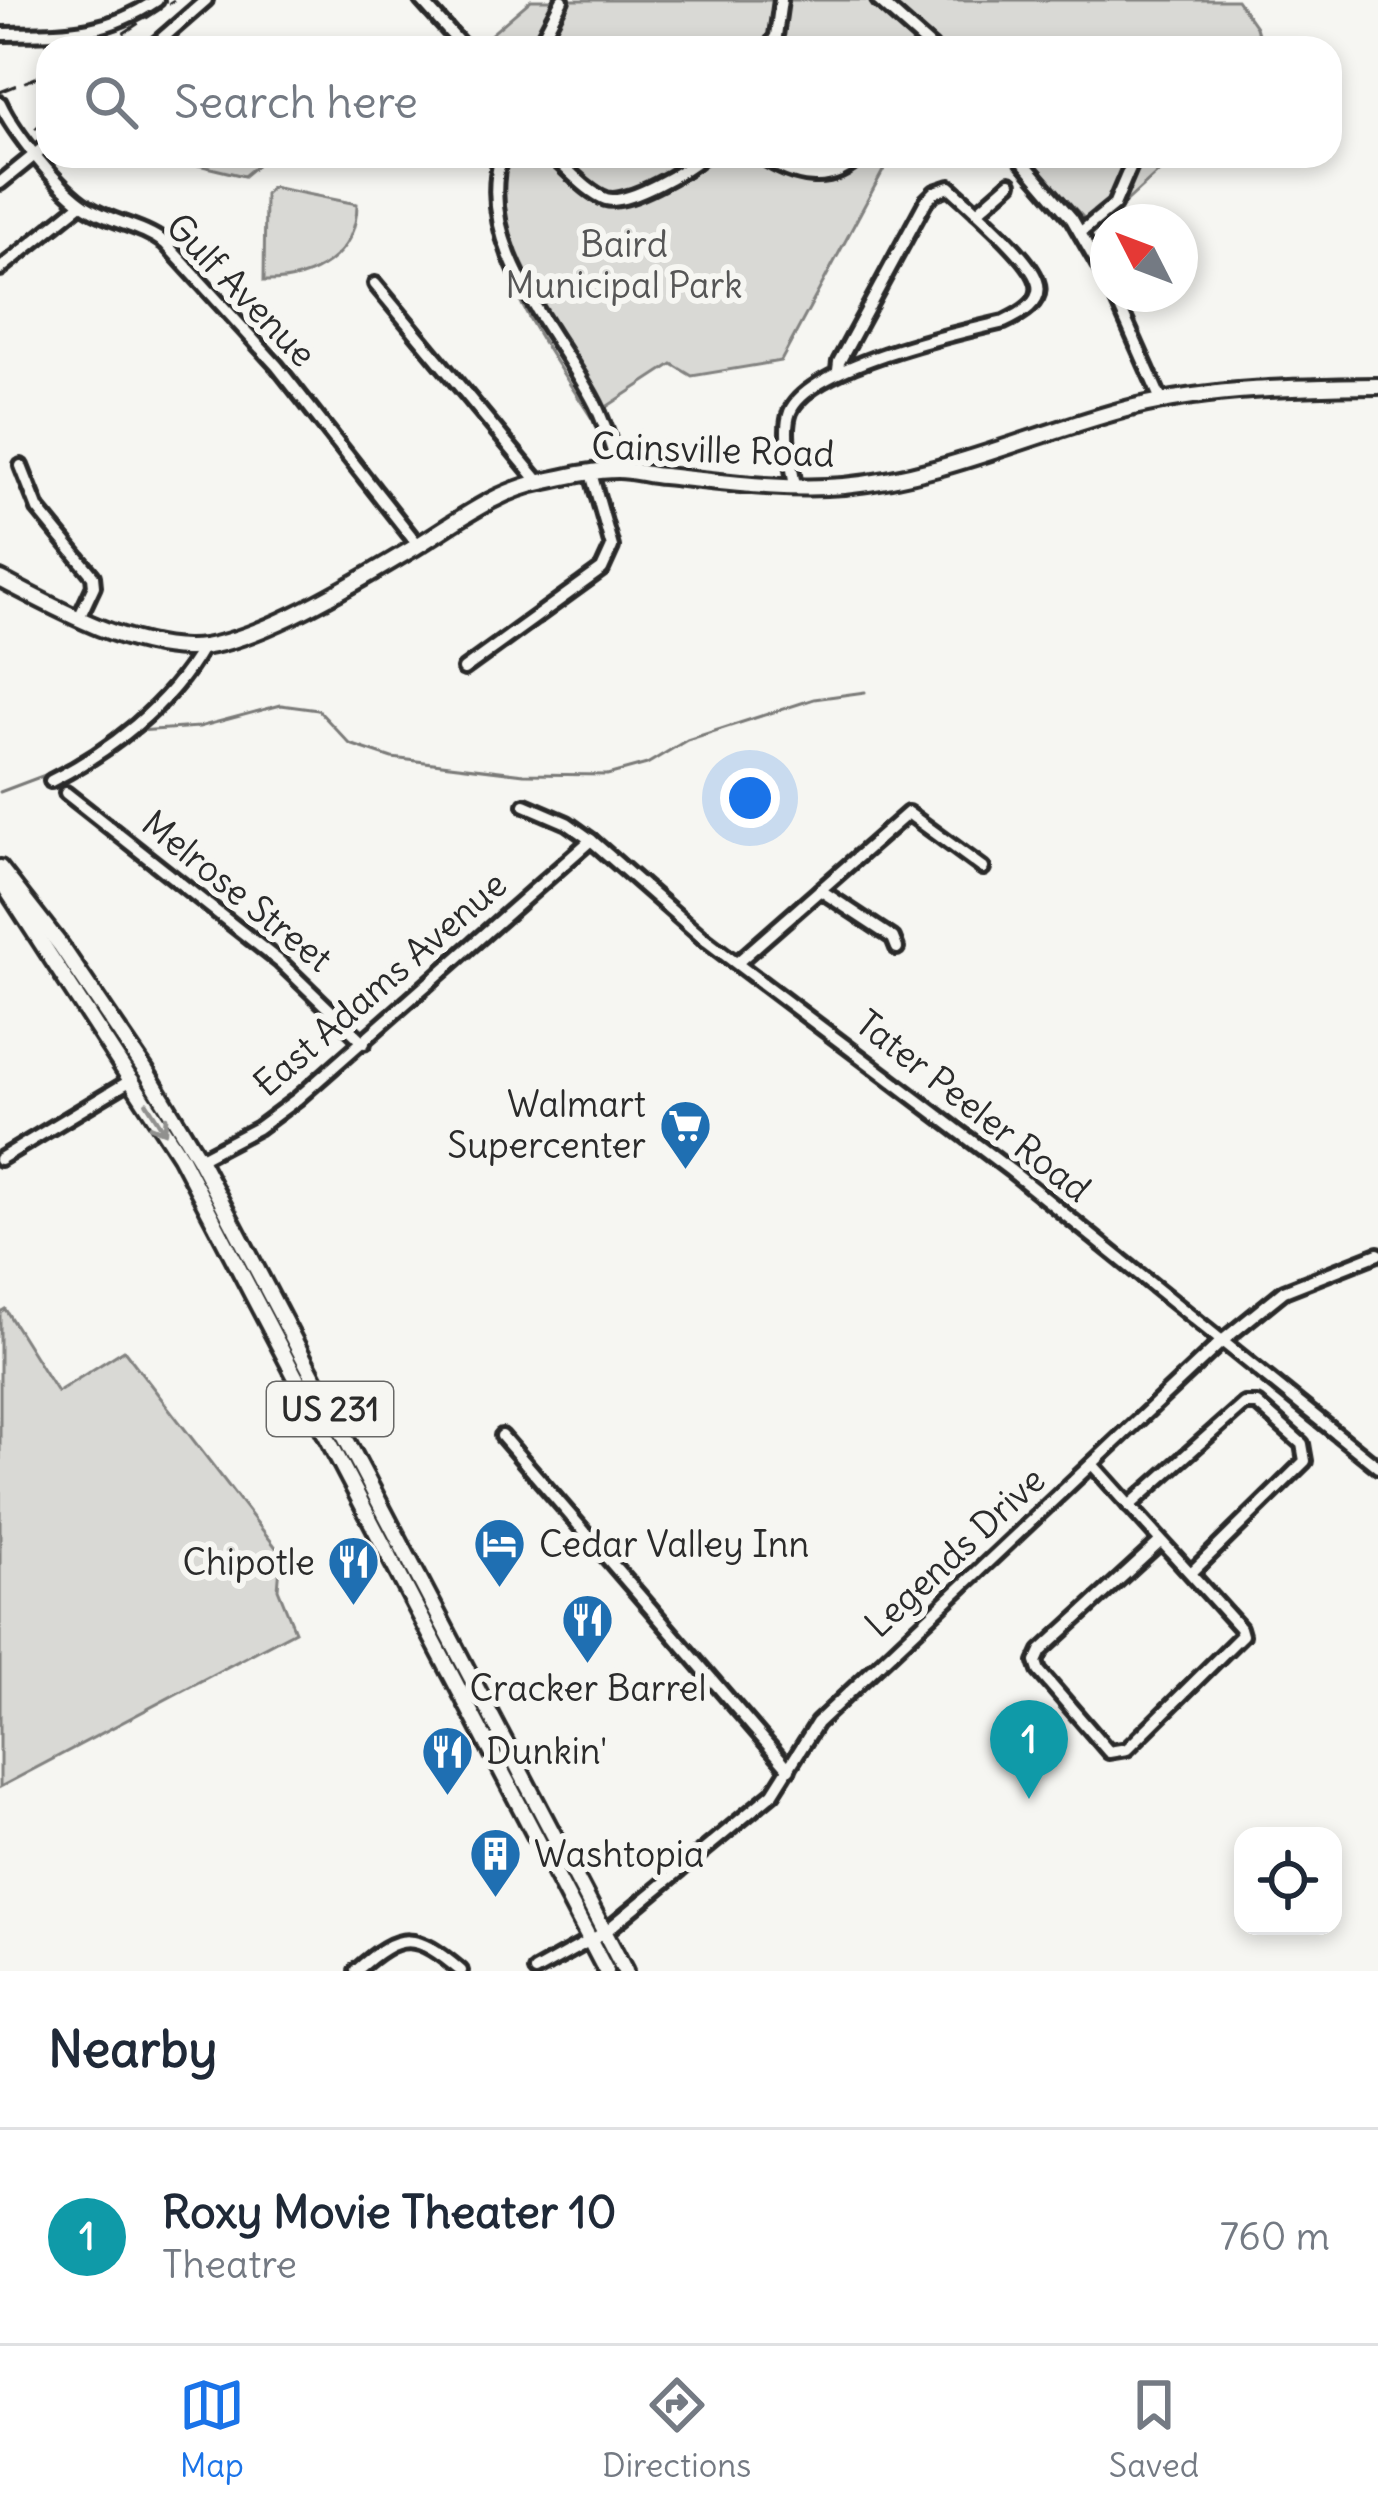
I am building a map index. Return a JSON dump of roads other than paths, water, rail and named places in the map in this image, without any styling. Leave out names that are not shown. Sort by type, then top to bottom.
[{"type":"main road","name":"Cainsville Road","points":[[0,579],[79,618],[162,646],[202,647],[270,625],[418,545],[480,505],[539,482],[619,470],[795,487],[844,486],[913,473],[1162,402],[1246,391],[1378,386]]},
{"type":"main road","name":"US 231","points":[[0,868],[61,946],[199,1159],[625,1971]]},
{"type":"main road","name":"US 231","points":[[0,879],[132,1080],[230,1249],[606,1971]]},
{"type":"street","points":[[0,34],[75,34],[119,22],[157,0]]},
{"type":"street","points":[[166,36],[206,0]]},
{"type":"street","points":[[421,0],[453,36]]},
{"type":"street","points":[[543,36],[562,0]]},
{"type":"street","points":[[776,36],[782,0]]},
{"type":"street","points":[[878,0],[918,36]]},
{"type":"street","name":"Gulf Avenue","points":[[0,103],[36,153]]},
{"type":"street","points":[[0,183],[36,155]]},
{"type":"street","name":"Gulf Avenue","points":[[49,168],[81,204],[146,230],[165,243],[277,366],[418,545]]},
{"type":"street","points":[[497,168],[493,183],[496,217],[512,263],[596,405],[619,470]]},
{"type":"street","points":[[567,168],[607,200],[623,199],[689,168]]},
{"type":"street","points":[[779,168],[807,178],[849,168]]},
{"type":"street","points":[[1028,168],[1090,249]]},
{"type":"street","points":[[1081,232],[1114,205],[1131,168]]},
{"type":"street","points":[[977,212],[1010,183]]},
{"type":"street","points":[[795,487],[787,429],[791,408],[838,370],[1004,322],[1025,311],[1037,296],[1037,281],[950,188],[935,192],[838,362],[838,370]]},
{"type":"street","points":[[0,269],[81,204]]},
{"type":"street","points":[[375,284],[539,482]]},
{"type":"street","points":[[1122,312],[1162,402]]},
{"type":"street","points":[[21,466],[38,508],[93,576],[94,586],[79,618]]},
{"type":"street","points":[[464,669],[602,569],[612,547],[591,473]]},
{"type":"street","points":[[51,782],[86,764],[154,708],[188,674],[202,647]]},
{"type":"street","name":"Melrose Street","points":[[65,794],[288,968],[364,1043]]},
{"type":"street","name":"Tater Peeler Road","points":[[525,805],[591,839],[668,909],[1010,1171],[1378,1466]]},
{"type":"street","points":[[738,962],[908,813],[983,868]]},
{"type":"street","name":"East Adams Avenue","points":[[199,1159],[273,1118],[364,1043],[591,839]]},
{"type":"street","points":[[820,890],[893,938],[897,948]]},
{"type":"street","points":[[0,1160],[146,1071]]},
{"type":"street","name":"Legends Drive","points":[[536,1971],[604,1932],[773,1793],[818,1723],[1221,1342],[1284,1291],[1378,1254]]},
{"type":"street","points":[[1129,1506],[1244,1404],[1257,1404],[1302,1444],[1305,1461],[1191,1573]]},
{"type":"street","points":[[1282,1425],[1299,1404]]},
{"type":"street","points":[[502,1436],[788,1769]]},
{"type":"street","points":[[1092,1464],[1129,1506],[1161,1540],[1240,1628],[1242,1635],[1127,1749],[1109,1752],[1036,1662],[1041,1651],[1161,1540]]},
{"type":"street","points":[[356,1971],[381,1948],[410,1940],[428,1945],[461,1971]]},
{"type":"waterway","points":[[137,731],[199,727],[281,705],[318,710],[350,744],[392,758],[524,774],[607,775],[647,764],[687,740],[814,699],[865,692]]},
{"type":"waterway","points":[[95,750],[116,735]]},
{"type":"waterway","points":[[0,792],[61,769]]},
{"type":"railway","points":[[119,36],[174,0]]},
{"type":"railway","points":[[0,92],[36,78]]},
{"type":"place","name":"Walmart Supercenter","points":[[685,1171]]},
{"type":"place","name":"Cedar Valley Inn","points":[[500,1590]]},
{"type":"place","name":"Chipotle","points":[[354,1608]]},
{"type":"place","name":"Cracker Barrel","points":[[588,1666]]},
{"type":"place","name":"Dunkin'","points":[[447,1797]]},
{"type":"place","name":"Roxy Movie Theater 10","points":[[1029,1799]]},
{"type":"place","name":"Washtopia","points":[[495,1900]]},
{"type":"park label","name":"Baird Municipal Park","points":[[624,264]]}]
